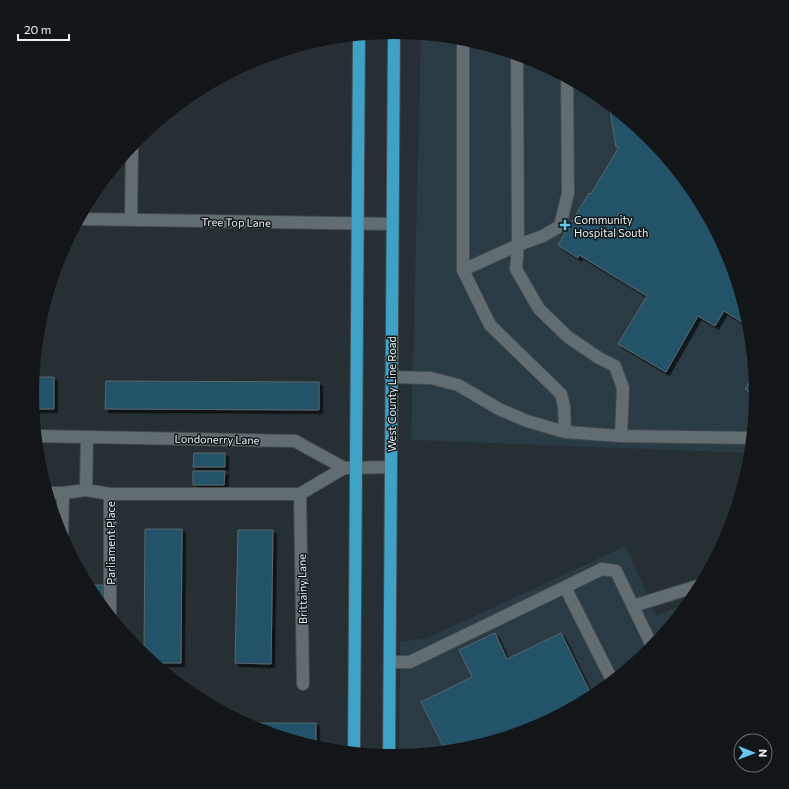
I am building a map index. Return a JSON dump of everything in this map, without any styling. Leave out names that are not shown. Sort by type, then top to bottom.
[{"type":"main road","name":"West County Line Road","points":[[389,750],[394,39]]},
{"type":"main road","points":[[354,748],[350,468],[358,223],[359,41]]},
{"type":"street","points":[[463,46],[463,270],[490,325],[560,394],[564,406],[565,432]]},
{"type":"street","points":[[517,61],[518,245],[516,269],[539,309],[568,337],[599,358],[615,366],[623,388],[621,436]]},
{"type":"street","points":[[463,270],[518,245],[543,236],[560,226],[568,193],[567,84]]},
{"type":"street","points":[[132,155],[132,220]]},
{"type":"street","name":"Tree Top Lane","points":[[86,219],[392,224]]},
{"type":"street","points":[[391,377],[431,378],[458,385],[499,409],[527,422],[565,432],[621,436],[747,438]]},
{"type":"street","name":"Londonerry Lane","points":[[42,436],[295,441],[350,468],[391,468]]},
{"type":"street","points":[[86,490],[87,437]]},
{"type":"street","points":[[53,493],[86,490],[110,494],[300,494],[350,468]]},
{"type":"street","points":[[62,521],[63,493]]},
{"type":"street","name":"Parliament Place","points":[[110,494],[110,608]]},
{"type":"street","name":"Brittainy Lane","points":[[300,494],[303,684]]},
{"type":"street","points":[[390,662],[410,662],[602,569],[616,571],[651,641]]},
{"type":"street","points":[[565,587],[611,677]]},
{"type":"street","points":[[633,606],[692,588]]},
{"type":"shaded area","name":"Community Hospital South","points":[[421,40],[441,42],[487,51],[531,66],[552,76],[592,99],[611,112],[646,143],[662,160],[690,197],[723,258],[738,302],[743,325],[747,348],[750,394],[745,453],[411,440]]},
{"type":"shaded area","points":[[626,546],[656,616],[681,606],[662,629],[629,662],[592,690],[552,713],[531,723],[487,738],[441,747],[399,750],[400,642],[427,638]]},
{"type":"building","points":[[610,111],[629,127],[662,160],[690,197],[723,258],[738,302],[742,322],[724,311],[715,326],[698,316],[666,372],[618,344],[647,296],[579,255],[578,258],[558,245],[619,147],[616,147]]},
{"type":"building","points":[[40,377],[54,377],[54,409],[40,409]]},
{"type":"building","points":[[106,381],[319,382],[319,410],[105,409]]},
{"type":"building","points":[[749,381],[750,392],[745,389]]},
{"type":"building","points":[[194,453],[225,453],[225,467],[193,467]]},
{"type":"building","points":[[193,471],[225,471],[224,485],[193,485]]},
{"type":"building","points":[[145,529],[182,529],[181,663],[161,663],[144,647]]},
{"type":"building","points":[[238,530],[273,530],[271,664],[235,663]]},
{"type":"building","points":[[95,585],[103,585],[103,598]]},
{"type":"building","points":[[495,633],[507,659],[561,633],[590,691],[531,723],[487,738],[443,747],[421,702],[472,677],[459,650]]},
{"type":"building","points":[[258,723],[316,723],[316,741],[302,738]]},
{"type":"place","name":"Community Hospital South","points":[[565,225]]}]
